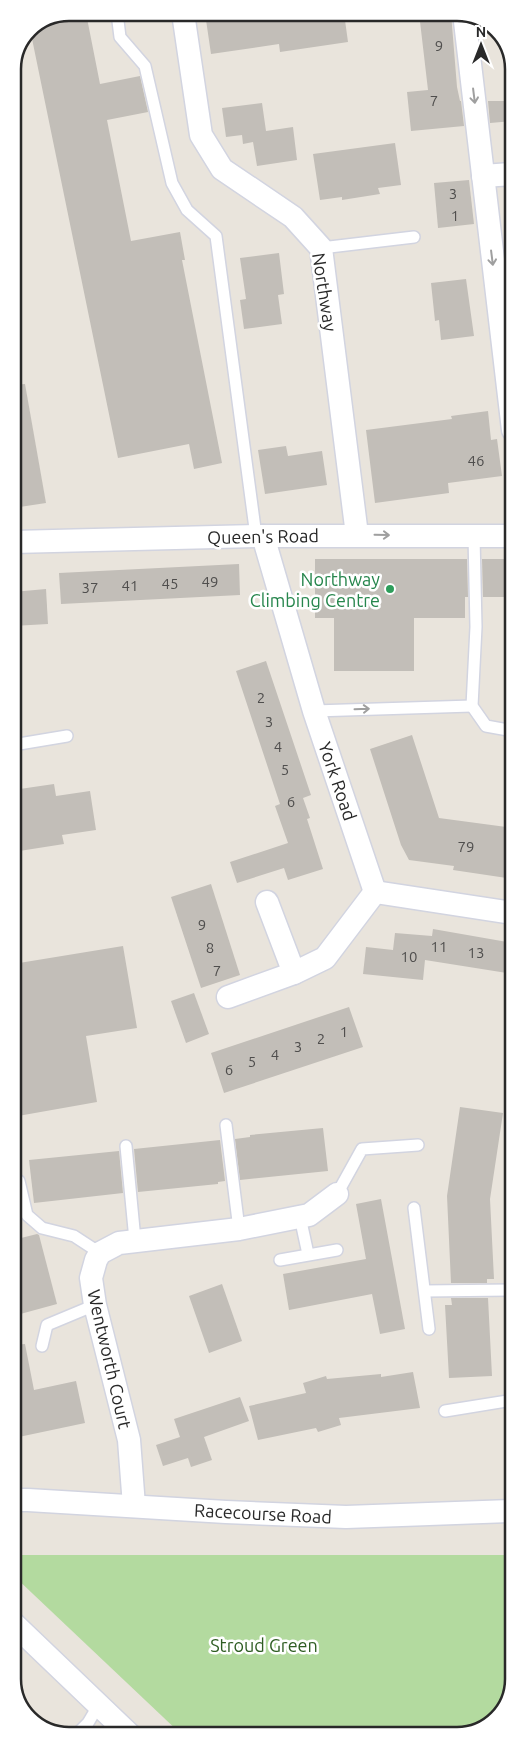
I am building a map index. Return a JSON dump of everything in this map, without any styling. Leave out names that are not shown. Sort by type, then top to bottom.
[{"type":"street","name":"Northway","points":[[184,21],[201,136],[222,169],[293,217],[321,248],[358,535]]},
{"type":"street","points":[[465,22],[505,362]]},
{"type":"street","points":[[483,176],[505,174]]},
{"type":"street","name":"Queen's Road","points":[[21,542],[259,536],[505,536]]},
{"type":"street","name":"York Road","points":[[259,536],[314,711],[375,892]]},
{"type":"street","points":[[228,998],[294,973],[325,958],[375,892],[505,912]]},
{"type":"street","points":[[267,902],[294,973]]},
{"type":"street","points":[[100,1253],[119,1243],[135,1240],[239,1230],[309,1215],[338,1194]]},
{"type":"street","name":"Wentworth Court","points":[[100,1253],[91,1278],[95,1305],[129,1440],[134,1506]]},
{"type":"street","name":"Racecourse Road","points":[[21,1500],[346,1517],[505,1511]]},
{"type":"street","points":[[21,1631],[121,1727]]},
{"type":"lane","points":[[118,21],[120,37],[146,66],[172,183],[187,210],[216,236],[259,536]]},
{"type":"lane","points":[[321,248],[414,237]]},
{"type":"lane","points":[[474,536],[476,627],[472,706],[486,726],[505,730]]},
{"type":"lane","points":[[314,711],[472,706]]},
{"type":"lane","points":[[21,744],[67,736]]},
{"type":"lane","points":[[226,1125],[239,1230]]},
{"type":"lane","points":[[338,1194],[362,1149],[418,1145]]},
{"type":"lane","points":[[126,1146],[135,1240]]},
{"type":"lane","points":[[21,1190],[27,1215],[42,1228],[74,1236],[100,1253]]},
{"type":"lane","points":[[414,1208],[429,1329]]},
{"type":"lane","points":[[300,1217],[308,1254]]},
{"type":"lane","points":[[280,1260],[337,1250]]},
{"type":"lane","points":[[425,1291],[505,1290]]},
{"type":"lane","points":[[42,1346],[47,1325],[95,1305]]},
{"type":"lane","points":[[445,1411],[505,1401]]},
{"type":"lane","points":[[85,1727],[98,1706]]},
{"type":"green space","name":"Stroud Green","points":[[21,1555],[505,1555],[504,1685],[500,1700],[495,1708],[478,1722],[456,1727],[174,1727],[21,1583]]},
{"type":"building","points":[[88,21],[100,84],[140,76],[148,112],[107,120],[131,241],[180,232],[185,260],[182,260],[222,463],[194,469],[189,444],[118,458],[32,39],[43,29],[60,22]]},
{"type":"building","points":[[206,21],[345,21],[348,42],[280,52],[279,44],[211,54]]},
{"type":"building","points":[[420,21],[452,21],[457,87],[464,126],[411,131],[407,92],[428,90]]},
{"type":"building","points":[[488,101],[505,101],[505,122],[490,123]]},
{"type":"building","points":[[262,103],[266,131],[293,127],[297,160],[257,166],[253,142],[243,144],[242,135],[226,137],[222,108]]},
{"type":"building","points":[[395,143],[401,185],[378,188],[380,194],[342,200],[342,197],[320,200],[313,154]]},
{"type":"building","points":[[469,180],[474,224],[438,228],[434,183]]},
{"type":"building","points":[[279,253],[284,294],[278,295],[282,324],[244,329],[240,300],[246,299],[240,258]]},
{"type":"building","points":[[466,279],[474,336],[441,340],[439,320],[435,321],[431,283]]},
{"type":"building","points":[[21,384],[25,384],[46,503],[21,507]]},
{"type":"building","points":[[488,411],[491,440],[497,439],[502,476],[448,483],[449,493],[375,503],[366,430],[452,419],[451,416]]},
{"type":"building","points":[[286,446],[288,456],[322,451],[327,485],[265,494],[258,450]]},
{"type":"building","name":"Northway Climbing Centre","points":[[315,559],[467,559],[468,597],[465,597],[465,618],[414,618],[414,671],[334,671],[334,618],[315,618]]},
{"type":"building","points":[[482,559],[505,559],[505,597],[483,597]]},
{"type":"building","points":[[239,564],[240,595],[61,604],[59,573]]},
{"type":"building","points":[[46,589],[48,624],[21,626],[21,591]]},
{"type":"building","points":[[266,661],[311,795],[303,798],[310,818],[307,819],[323,869],[288,880],[284,868],[237,883],[230,862],[288,843],[275,806],[280,804],[236,671]]},
{"type":"building","points":[[412,735],[439,818],[505,827],[505,878],[453,870],[454,866],[409,860],[401,845],[370,749]]},
{"type":"building","points":[[54,784],[56,796],[90,791],[96,830],[62,835],[64,844],[21,851],[21,789]]},
{"type":"building","points":[[211,884],[240,975],[201,988],[171,897]]},
{"type":"building","points":[[433,929],[505,942],[505,973],[425,960],[423,980],[363,974],[366,947],[393,950],[395,933],[432,936]]},
{"type":"building","points":[[123,946],[137,1028],[86,1036],[97,1102],[21,1115],[21,963]]},
{"type":"building","points":[[194,993],[209,1034],[186,1043],[171,1001]]},
{"type":"building","points":[[349,1007],[363,1047],[224,1093],[211,1053]]},
{"type":"building","points":[[460,1107],[503,1113],[490,1199],[494,1279],[487,1279],[487,1283],[451,1283],[447,1196]]},
{"type":"building","points":[[323,1128],[328,1171],[240,1180],[235,1139],[250,1137],[250,1135]]},
{"type":"building","points":[[220,1140],[225,1181],[218,1182],[218,1184],[138,1192],[134,1149]]},
{"type":"building","points":[[119,1151],[123,1193],[34,1203],[29,1160]]},
{"type":"building","points":[[381,1199],[405,1329],[380,1334],[372,1294],[289,1310],[283,1274],[366,1259],[356,1204]]},
{"type":"building","points":[[39,1235],[57,1304],[21,1314],[21,1238]]},
{"type":"building","points":[[222,1284],[242,1341],[209,1353],[189,1296]]},
{"type":"building","points":[[451,1298],[488,1298],[492,1376],[449,1378],[445,1305],[452,1305]]},
{"type":"building","points":[[21,1344],[25,1344],[34,1390],[76,1381],[85,1423],[21,1437]]},
{"type":"building","points":[[413,1372],[420,1408],[339,1418],[341,1425],[318,1432],[316,1428],[258,1440],[249,1406],[306,1393],[303,1383],[326,1376],[327,1379],[381,1374],[381,1377]]},
{"type":"building","points":[[240,1397],[249,1421],[204,1437],[212,1460],[191,1467],[188,1458],[163,1466],[156,1445],[180,1437],[174,1419]]},
{"type":"place","name":"Northway Climbing Centre","points":[[390,589]]}]
